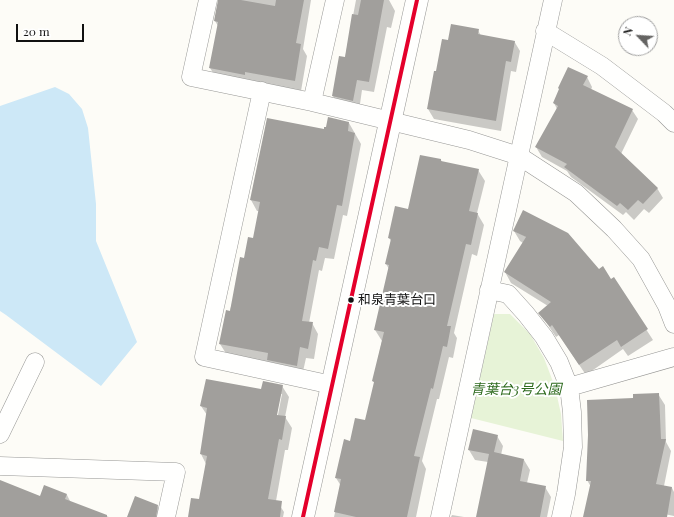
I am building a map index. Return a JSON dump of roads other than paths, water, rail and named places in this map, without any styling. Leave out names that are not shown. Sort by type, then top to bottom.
[{"type":"street","points":[[208,0],[191,77],[312,102],[469,140],[519,156],[576,194],[614,229],[642,259],[667,306],[674,324]]},
{"type":"street","points":[[312,102],[334,0]]},
{"type":"street","points":[[303,517],[417,0]]},
{"type":"street","points":[[440,517],[553,0]]},
{"type":"street","points":[[545,31],[602,66],[664,113],[674,123]]},
{"type":"street","points":[[262,91],[204,357],[332,385]]},
{"type":"street","points":[[489,290],[508,294],[526,314],[544,337],[560,362],[569,387],[572,412],[573,447],[561,517]]},
{"type":"street","points":[[569,387],[674,357]]},
{"type":"street","points":[[0,434],[35,362]]},
{"type":"street","points":[[0,466],[176,472],[166,517]]},
{"type":"water","points":[[55,87],[69,94],[82,109],[88,128],[96,204],[96,241],[137,342],[101,386],[0,311],[0,106]]},
{"type":"place","name":"和泉青葉台口","points":[[351,300]]},
{"type":"park label","name":"青葉台3号公園","points":[[516,390]]}]
